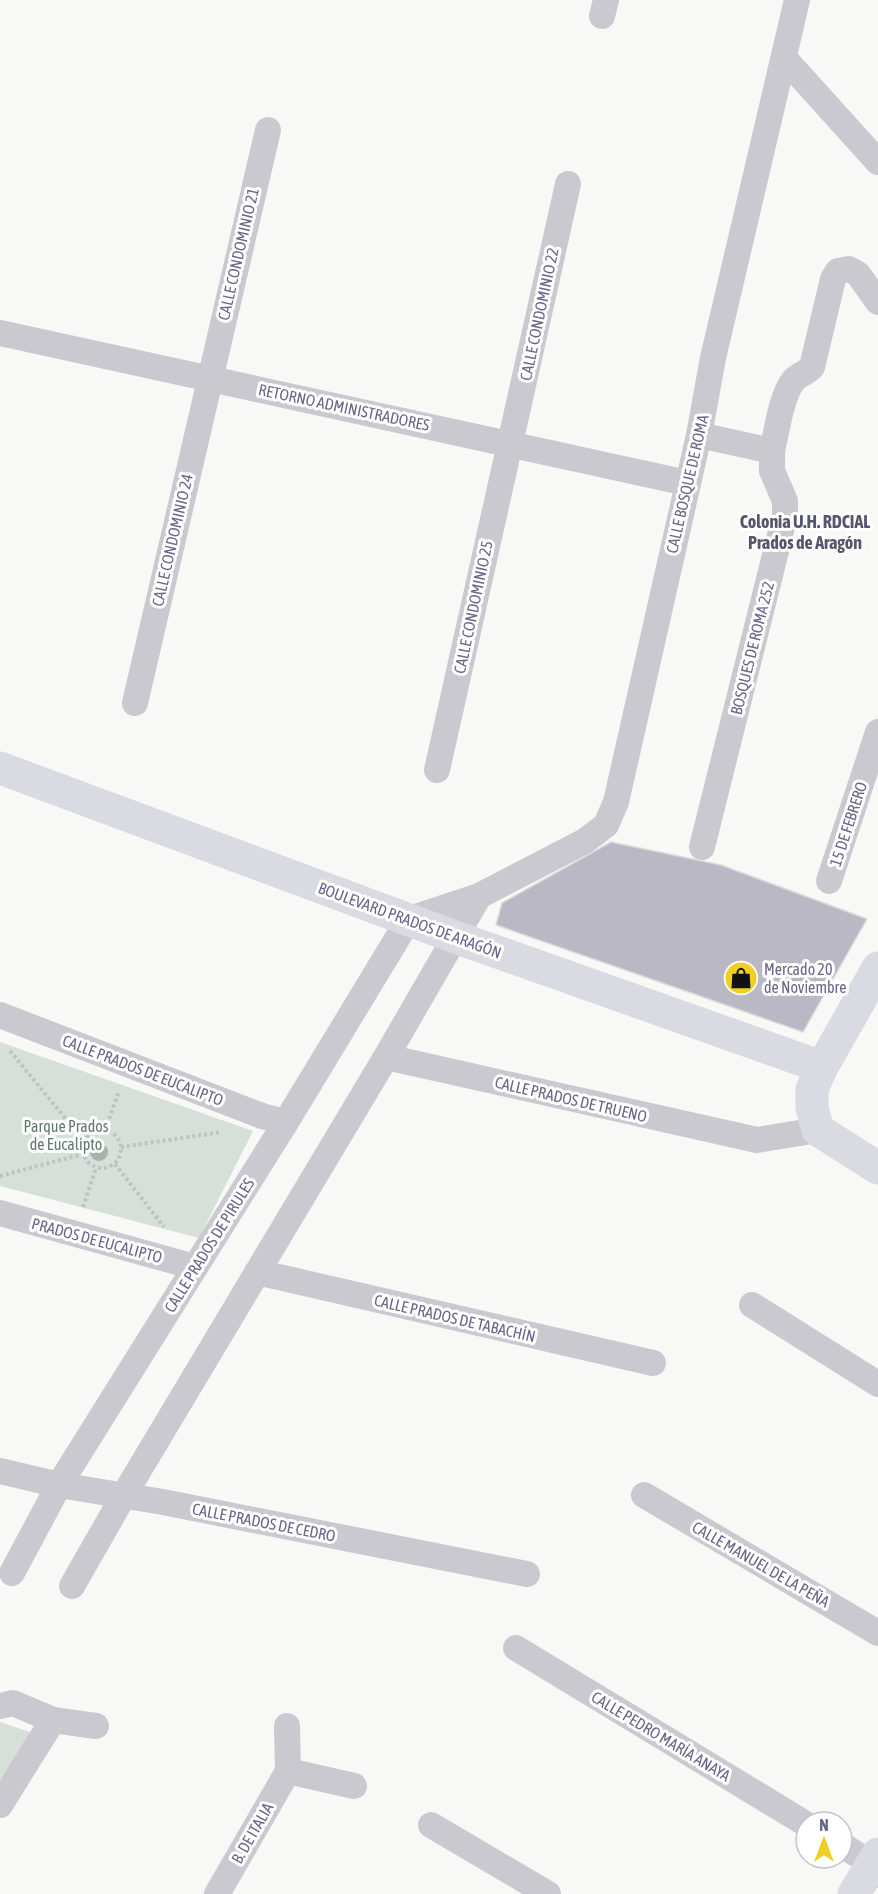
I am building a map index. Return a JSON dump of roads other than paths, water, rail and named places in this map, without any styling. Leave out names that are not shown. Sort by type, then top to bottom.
[{"type":"street","name":"CALLE BOSQUE DE ROMA","points":[[409,920],[479,896],[585,841],[606,825],[616,802],[699,435],[713,358],[797,0]]},
{"type":"street","points":[[785,59],[878,162]]},
{"type":"street","name":"CALLE CONDOMINIO 21","points":[[209,378],[268,130]]},
{"type":"street","name":"CALLE CONDOMINIO 22","points":[[511,444],[568,184]]},
{"type":"street","name":"BOSQUES DE ROMA 252","points":[[702,847],[786,515],[785,501],[772,471],[772,451],[788,390],[795,379],[812,367],[833,279],[838,271],[849,269],[858,274],[878,302]]},
{"type":"street","name":"RETORNO ADMINISTRADORES","points":[[0,333],[687,483]]},
{"type":"street","name":"CALLE CONDOMINIO 24","points":[[135,703],[209,378]]},
{"type":"street","points":[[699,435],[772,451]]},
{"type":"street","name":"CALLE CONDOMINIO 25","points":[[437,770],[503,470],[511,444]]},
{"type":"street","name":"15 DE FEBRERO","points":[[829,881],[878,732]]},
{"type":"street","name":"BOULEVARD PRADOS DE ARAGÓN","points":[[0,768],[409,920],[822,1067]]},
{"type":"street","points":[[72,1587],[124,1495],[386,1057],[479,896]]},
{"type":"street","name":"CALLE PRADOS DE PIRULES","points":[[12,1573],[59,1485],[286,1122],[409,920]]},
{"type":"street","points":[[878,968],[812,1089],[812,1108],[818,1130],[878,1167]]},
{"type":"street","name":"CALLE PRADOS DE EUCALIPTO","points":[[0,1015],[262,1116],[286,1122]]},
{"type":"street","name":"CALLE PRADOS DE TRUENO","points":[[386,1057],[756,1140],[818,1130]]},
{"type":"street","name":"PRADOS DE EUCALIPTO","points":[[0,1214],[195,1267]]},
{"type":"street","name":"CALLE PRADOS DE TABACHÍN","points":[[257,1272],[653,1363]]},
{"type":"street","points":[[752,1305],[878,1384]]},
{"type":"street","name":"CALLE PRADOS DE CEDRO","points":[[0,1471],[59,1485],[124,1495],[527,1574]]},
{"type":"street","name":"CALLE MANUEL DE LA PEÑA","points":[[644,1495],[878,1633]]},
{"type":"street","name":"CALLE PEDRO MARÍA ANAYA","points":[[516,1648],[794,1817]]},
{"type":"street","points":[[0,1706],[13,1703],[53,1720],[96,1726]]},
{"type":"street","points":[[0,1805],[53,1720]]},
{"type":"street","points":[[287,1726],[288,1771],[354,1786]]},
{"type":"street","name":"B. DE ITALIA","points":[[217,1894],[288,1771]]},
{"type":"street","points":[[431,1824],[548,1894]]},
{"type":"street","points":[[854,1852],[876,1864],[854,1894]]},
{"type":"place","name":"Mercado 20 de Noviembre","points":[[741,978]]},
{"type":"district","name":"Colonia U.H. RDCIAL Prados de Aragón","points":[[805,532]]},
{"type":"park label","name":"Parque Prados de Eucalipto","points":[[66,1135]]}]
